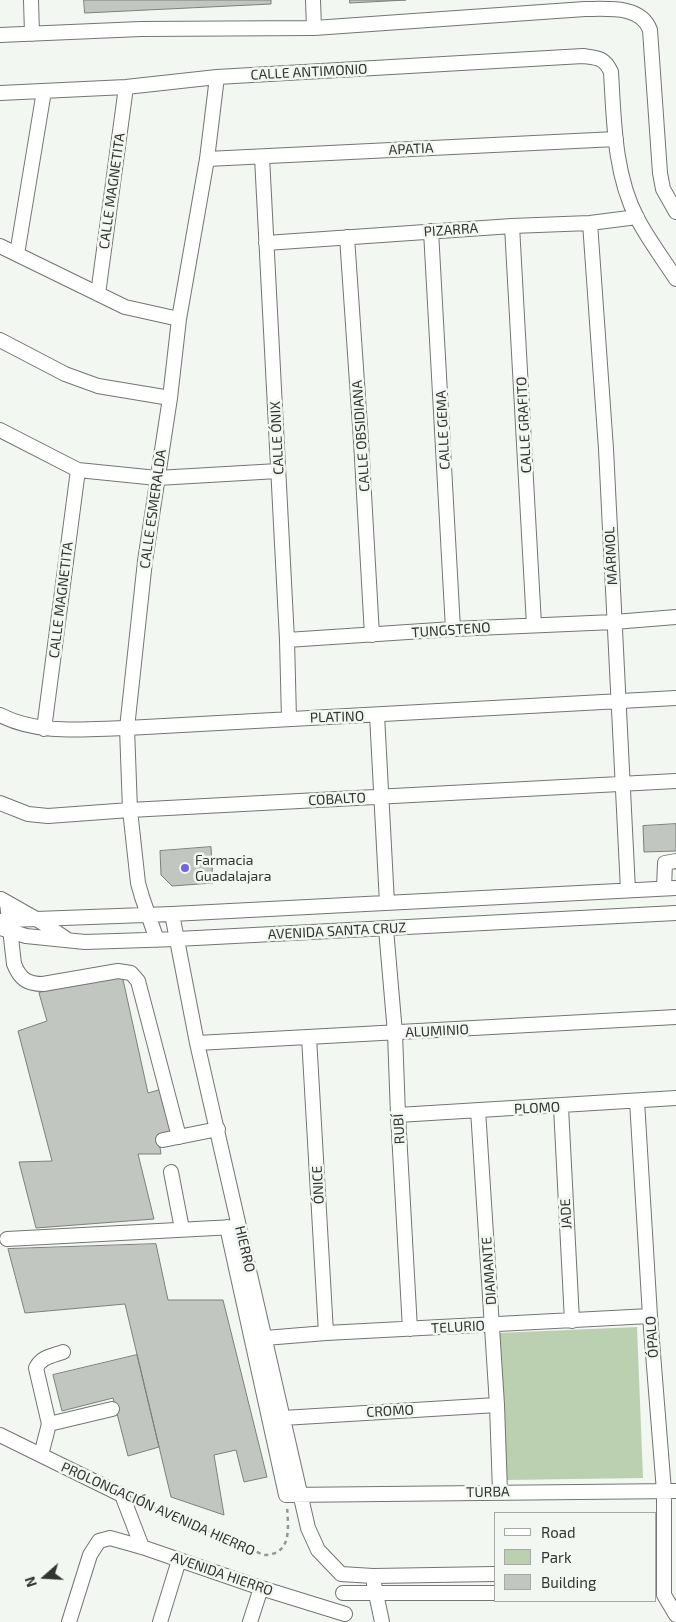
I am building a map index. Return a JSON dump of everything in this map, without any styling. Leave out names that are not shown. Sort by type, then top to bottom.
[{"type":"street","points":[[31,0],[32,34]]},
{"type":"street","points":[[313,0],[314,28]]},
{"type":"street","points":[[0,35],[141,29],[314,28],[585,9],[614,5],[645,19],[650,30],[660,173],[663,189],[676,212]]},
{"type":"street","name":"CALLE ANTIMONIO","points":[[0,93],[126,87],[217,77],[583,56],[601,58],[608,65],[611,72],[616,139]]},
{"type":"street","name":"CALLE ESMERALDA","points":[[157,940],[138,883],[130,810],[127,728],[145,561],[170,398],[179,319],[207,159],[217,77]]},
{"type":"street","name":"CALLE MAGNETITA","points":[[98,294],[126,87]]},
{"type":"street","points":[[17,254],[44,92]]},
{"type":"street","points":[[616,139],[624,182],[637,217],[676,279]]},
{"type":"street","name":"APATIA","points":[[207,159],[616,139]]},
{"type":"street","name":"CALLE ÓNIX","points":[[262,157],[287,640],[289,719]]},
{"type":"street","name":"PIZARRA","points":[[266,243],[512,226],[590,223],[637,217]]},
{"type":"street","name":"MÁRMOL","points":[[590,223],[606,449],[628,890]]},
{"type":"street","name":"CALLE GRAFITO","points":[[512,226],[534,625]]},
{"type":"street","name":"CALLE GEMA","points":[[431,231],[453,629]]},
{"type":"street","name":"CALLE OBSIDIANA","points":[[347,237],[362,441],[372,635]]},
{"type":"street","points":[[0,246],[125,307],[179,319]]},
{"type":"street","points":[[0,340],[64,374],[98,386],[170,398]]},
{"type":"street","points":[[0,432],[78,470],[157,478],[278,471]]},
{"type":"street","name":"CALLE MAGNETITA","points":[[44,729],[78,470]]},
{"type":"street","name":"TUNGSTENO","points":[[287,640],[676,617]]},
{"type":"street","name":"PLATINO","points":[[0,715],[26,726],[44,729],[127,728],[676,698]]},
{"type":"street","points":[[377,715],[387,903]]},
{"type":"street","name":"COBALTO","points":[[0,803],[28,814],[48,816],[676,781]]},
{"type":"street","points":[[670,888],[665,863],[676,861]]},
{"type":"street","name":"AVENIDA SANTA CRUZ","points":[[5,925],[38,920],[670,888]]},
{"type":"street","points":[[4,901],[38,920],[69,941]]},
{"type":"street","points":[[4,901],[5,925],[14,964],[17,972],[26,982],[43,984],[118,971],[131,973],[135,976],[141,987],[179,1137]]},
{"type":"street","name":"AVENIDA SANTA CRUZ","points":[[5,925],[26,936],[69,941],[157,940],[676,913]]},
{"type":"street","name":"HIERRO","points":[[172,914],[197,1042],[218,1129],[233,1227],[266,1338],[300,1495],[313,1541],[318,1550],[341,1574]]},
{"type":"street","name":"RUBÍ","points":[[386,929],[395,1033],[410,1329]]},
{"type":"street","name":"ALUMINIO","points":[[197,1042],[676,1017]]},
{"type":"street","name":"ÓNICE","points":[[309,1036],[326,1333]]},
{"type":"street","name":"PLOMO","points":[[398,1115],[560,1107],[676,1098]]},
{"type":"street","name":"ÓPALO","points":[[638,1101],[650,1316],[670,1491],[665,1595]]},
{"type":"street","name":"JADE","points":[[560,1107],[572,1321]]},
{"type":"street","name":"DIAMANTE","points":[[478,1110],[497,1405],[500,1492]]},
{"type":"street","points":[[163,1140],[218,1129]]},
{"type":"street","points":[[170,1172],[182,1229]]},
{"type":"street","points":[[8,1239],[233,1227],[286,1495],[300,1495]]},
{"type":"street","name":"TELURIO","points":[[266,1338],[326,1333],[650,1316]]},
{"type":"street","points":[[41,1455],[49,1424],[36,1368],[39,1362],[63,1352]]},
{"type":"street","name":"CROMO","points":[[283,1418],[497,1405]]},
{"type":"street","points":[[49,1424],[112,1409]]},
{"type":"street","name":"PROLONGACIÓN AVENIDA HIERRO","points":[[0,1435],[122,1494]]},
{"type":"street","name":"TURBA","points":[[300,1495],[670,1491]]},
{"type":"street","points":[[122,1494],[142,1547]]},
{"type":"street","name":"AVENIDA HIERRO","points":[[69,1622],[90,1555],[100,1541],[110,1538],[142,1547],[346,1618]]},
{"type":"street","points":[[160,1622],[179,1560]]},
{"type":"street","points":[[346,1618],[341,1574],[372,1576],[493,1574]]},
{"type":"street","points":[[372,1576],[382,1622]]},
{"type":"street","points":[[250,1622],[261,1588]]},
{"type":"street","points":[[343,1593],[493,1594]]},
{"type":"street","points":[[665,1595],[676,1615]]},
{"type":"path","name":"PROLONGACIÓN AVENIDA HIERRO","points":[[122,1494],[264,1555],[270,1555],[280,1549],[287,1537],[286,1495]]},
{"type":"green space","points":[[637,1327],[643,1478],[507,1480],[498,1333]]},
{"type":"building","points":[[84,0],[271,0],[271,4],[85,13]]},
{"type":"building","points":[[350,0],[406,0],[350,3]]},
{"type":"building","points":[[676,824],[676,851],[644,852],[643,826]]},
{"type":"building","points":[[211,847],[213,883],[172,886],[161,875],[160,851]]},
{"type":"building","points":[[122,975],[148,1093],[162,1089],[173,1132],[158,1134],[161,1154],[138,1154],[154,1219],[36,1228],[19,1162],[52,1161],[18,1031],[47,1021],[39,993]]},
{"type":"building","points":[[156,1244],[168,1300],[223,1300],[267,1477],[244,1482],[236,1450],[214,1455],[224,1515],[171,1497],[125,1304],[25,1313],[8,1249]]},
{"type":"building","points":[[137,1355],[159,1447],[128,1456],[113,1398],[62,1411],[53,1375]]},
{"type":"place","name":"Farmacia Guadalajara","points":[[185,868]]}]
